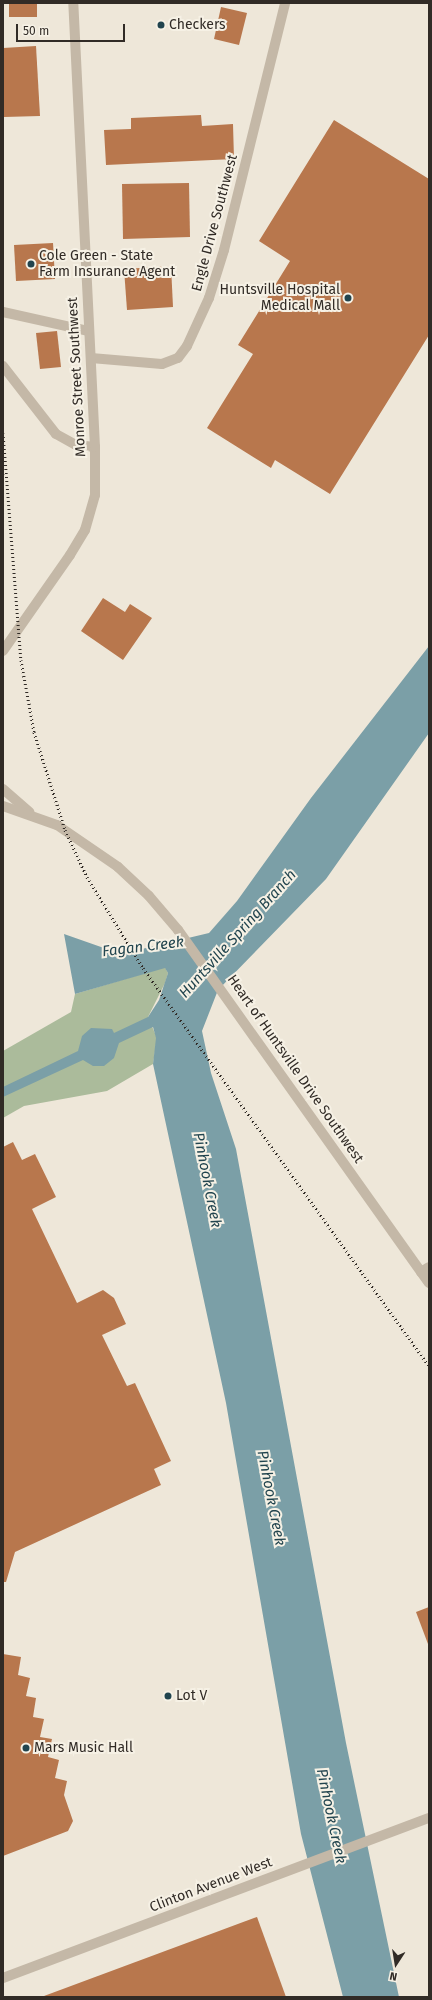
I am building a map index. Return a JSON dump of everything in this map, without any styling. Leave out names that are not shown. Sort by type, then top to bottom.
[{"type":"street","name":"Monroe Street Southwest","points":[[3,651],[85,530],[94,495],[95,446],[73,3]]},
{"type":"street","name":"Engle Drive Southwest","points":[[91,358],[162,364],[178,358],[187,346],[209,298],[224,250],[285,3]]},
{"type":"street","points":[[3,312],[89,331]]},
{"type":"street","points":[[3,366],[56,434],[76,445],[95,446]]},
{"type":"street","name":"Heart of Huntsville Drive Southwest","points":[[3,789],[30,813]]},
{"type":"street","name":"Heart of Huntsville Drive Southwest","points":[[3,806],[30,813],[57,825],[118,867],[149,896],[178,930],[425,1270],[429,1283]]},
{"type":"street","name":"Clinton Avenue West","points":[[3,1978],[424,1820]]},
{"type":"green space","points":[[165,967],[168,973],[165,983],[148,1017],[157,1038],[153,1064],[107,1091],[24,1106],[3,1118],[3,1051],[71,1012],[75,994]]},
{"type":"water","points":[[429,646],[429,733],[326,879],[218,990],[202,1031],[211,1073],[236,1149],[346,1743],[399,1997],[343,1997],[301,1834],[226,1403],[153,1064],[156,1038],[153,1027],[119,1043],[114,1058],[104,1066],[93,1066],[83,1060],[3,1097],[3,1087],[78,1051],[82,1036],[91,1028],[112,1029],[114,1033],[148,1017],[159,1000],[168,973],[165,968],[75,994],[64,934],[121,954],[209,933],[237,901],[311,798]]},
{"type":"building","points":[[9,3],[37,3],[37,17],[9,17]]},
{"type":"building","points":[[221,7],[247,13],[239,45],[214,39]]},
{"type":"building","points":[[36,46],[40,116],[4,117],[3,48]]},
{"type":"building","points":[[201,115],[202,126],[233,124],[234,159],[106,165],[104,130],[131,129],[131,118]]},
{"type":"building","name":"Huntsville Hospital Medical Mall","points":[[334,120],[429,179],[429,335],[330,494],[275,460],[271,468],[207,428],[253,354],[238,345],[290,261],[259,241]]},
{"type":"building","points":[[189,183],[190,237],[123,239],[122,184]]},
{"type":"building","points":[[53,243],[55,279],[16,281],[14,245]]},
{"type":"building","points":[[171,266],[173,307],[127,310],[124,269]]},
{"type":"building","points":[[57,331],[61,367],[40,369],[36,333]]},
{"type":"building","points":[[103,598],[125,612],[130,604],[152,618],[123,660],[81,631]]},
{"type":"building","points":[[13,1142],[22,1160],[35,1154],[56,1197],[32,1209],[77,1303],[103,1290],[114,1298],[126,1324],[102,1335],[127,1386],[135,1383],[171,1461],[154,1469],[161,1485],[15,1552],[6,1582],[3,1582],[3,1147]]},
{"type":"building","points":[[429,1607],[429,1644],[428,1644],[416,1612]]},
{"type":"building","name":"Mars Music Hall","points":[[3,1654],[21,1657],[18,1675],[30,1678],[26,1696],[36,1698],[33,1717],[44,1719],[40,1737],[52,1739],[48,1757],[59,1760],[55,1778],[67,1781],[64,1795],[73,1821],[68,1831],[3,1856]]},
{"type":"building","points":[[257,1917],[286,1997],[44,1997],[44,1996]]},
{"type":"railway","points":[[3,433],[21,660],[34,732],[65,830],[87,877],[143,968],[429,1366]]},
{"type":"place","name":"Checkers","points":[[161,25]]},
{"type":"place","name":"Cole Green - State Farm Insurance Agent","points":[[31,264]]},
{"type":"place","name":"Huntsville Hospital Medical Mall","points":[[348,298]]},
{"type":"place","name":"Lot V","points":[[168,1696]]},
{"type":"place","name":"Mars Music Hall","points":[[26,1748]]},
{"type":"water label","name":"Huntsville Spring Branch","points":[[238,934]]},
{"type":"water label","name":"Fagan Creek","points":[[143,947]]},
{"type":"water label","name":"Pinhook Creek","points":[[207,1180]]},
{"type":"water label","name":"Pinhook Creek","points":[[271,1498]]},
{"type":"water label","name":"Pinhook Creek","points":[[331,1816]]}]
